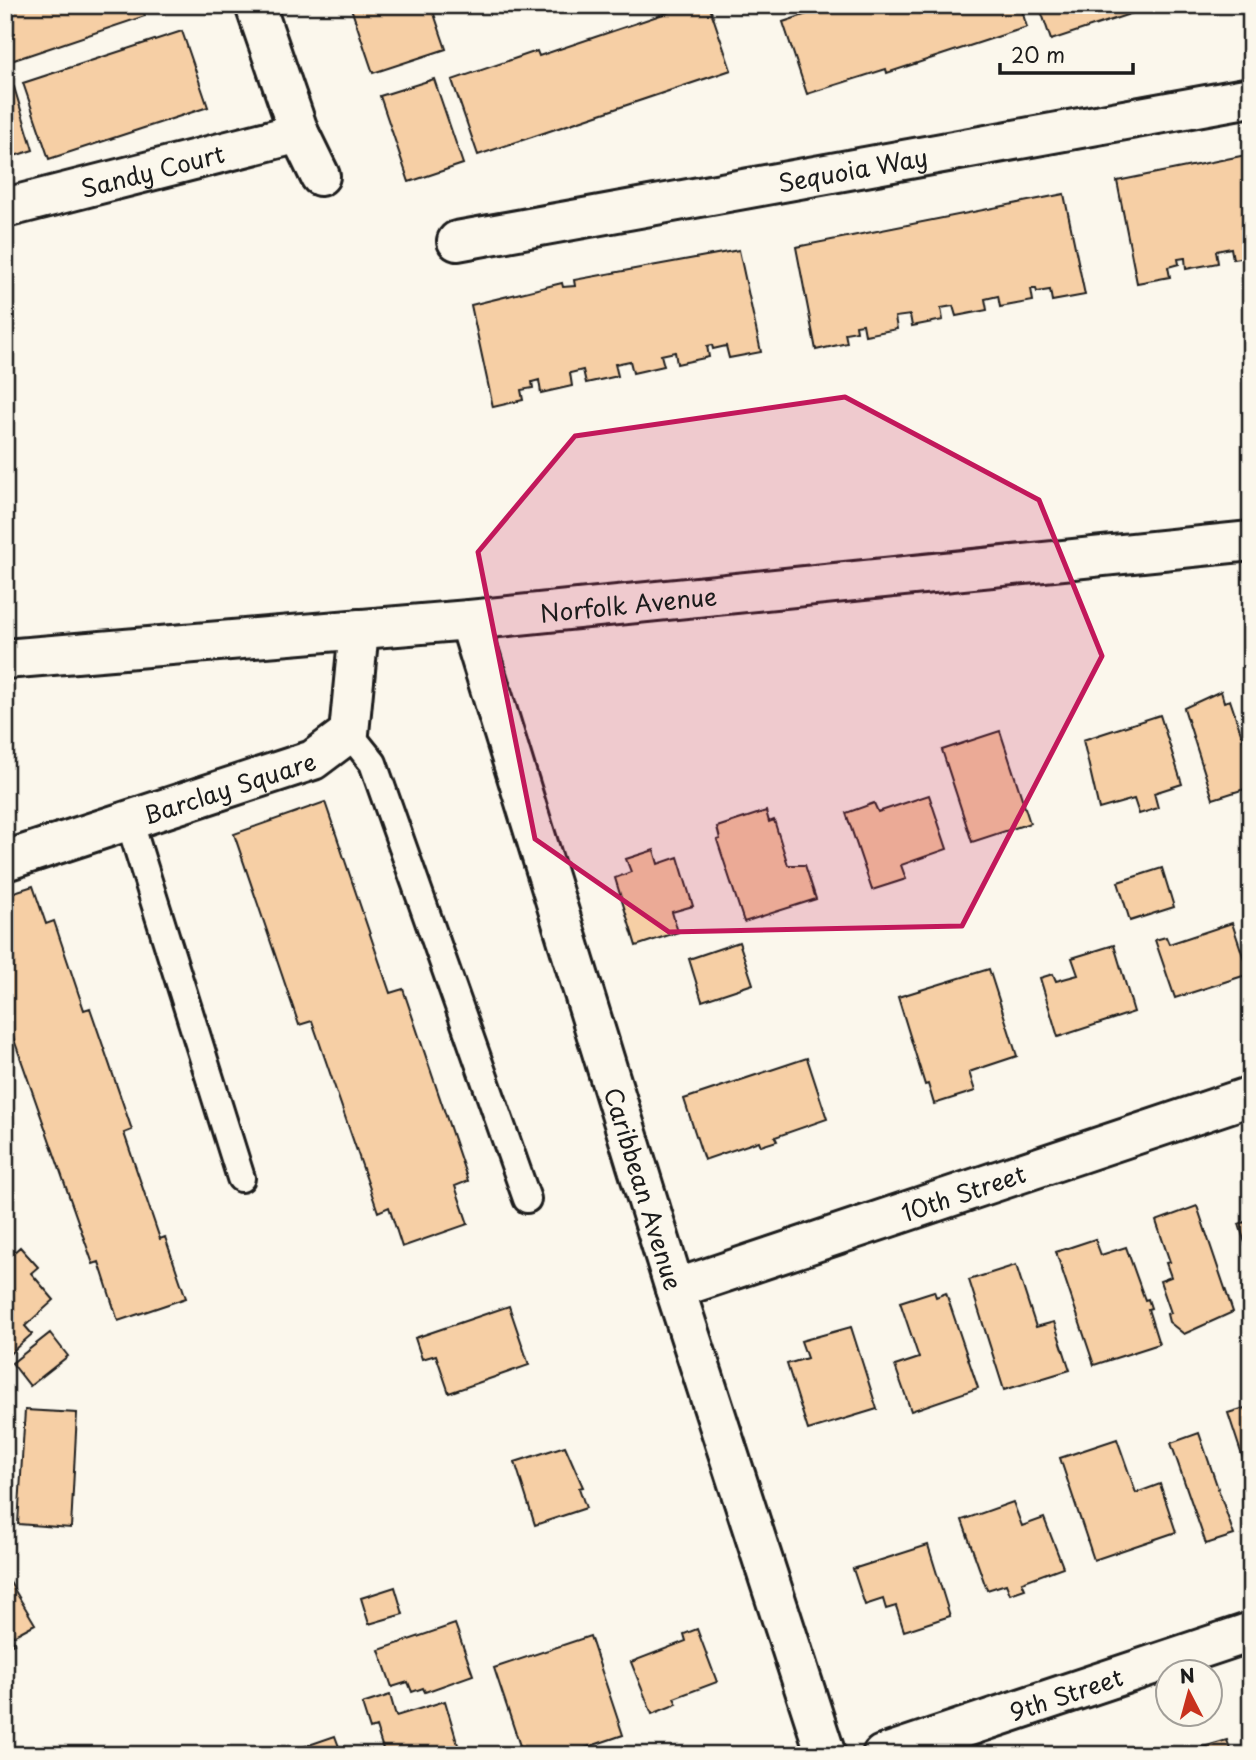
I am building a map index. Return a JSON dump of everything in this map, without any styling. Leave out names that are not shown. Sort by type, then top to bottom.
[{"type":"street","points":[[256,5],[299,134],[320,176]]},
{"type":"street","name":"Sequoia Way","points":[[457,241],[1251,97]]},
{"type":"street","name":"Sandy Court","points":[[5,208],[299,134]]},
{"type":"street","name":"Norfolk Avenue","points":[[5,659],[469,620],[1251,541]]},
{"type":"street","name":"Caribbean Avenue","points":[[469,620],[675,1289],[826,1755]]},
{"type":"street","points":[[349,733],[359,629]]},
{"type":"street","name":"Barclay Square","points":[[5,861],[313,760],[349,733]]},
{"type":"street","name":"10th Street","points":[[675,1289],[1251,1096]]},
{"type":"street","name":"9th Street","points":[[882,1755],[1251,1632]]},
{"type":"lane","points":[[349,733],[373,763],[527,1199]]},
{"type":"lane","points":[[129,820],[241,1178]]},
{"type":"highlighted area","points":[[845,397],[1039,500],[1102,656],[962,926],[669,932],[535,839],[478,552],[575,436]]},
{"type":"building","points":[[5,5],[141,5],[145,16],[5,63]]},
{"type":"building","points":[[350,5],[431,5],[446,49],[373,73]]},
{"type":"building","points":[[690,5],[709,5],[731,70],[478,155],[452,80],[537,51],[539,56]]},
{"type":"building","points":[[834,5],[1020,5],[1027,27],[887,73],[886,69],[807,94],[783,22]]},
{"type":"building","points":[[1039,5],[1157,5],[1051,40]]},
{"type":"building","points":[[182,31],[208,107],[49,159],[23,83]]},
{"type":"building","points":[[434,79],[463,164],[409,182],[380,96]]},
{"type":"building","points":[[14,87],[33,150],[5,159],[5,90]]},
{"type":"building","points":[[1251,154],[1251,256],[1233,259],[1231,248],[1216,251],[1218,263],[1186,269],[1185,258],[1178,259],[1179,264],[1168,267],[1170,277],[1137,283],[1117,181]]},
{"type":"building","points":[[1064,194],[1085,295],[1052,301],[1050,290],[1037,292],[1036,289],[1031,289],[1033,301],[1000,307],[998,296],[985,299],[987,310],[956,316],[953,306],[941,308],[943,320],[912,326],[910,315],[895,317],[897,329],[865,335],[863,324],[856,325],[857,331],[845,333],[847,343],[816,350],[796,247]]},
{"type":"building","points":[[739,250],[761,352],[729,358],[726,346],[713,349],[712,345],[707,346],[709,357],[677,364],[675,352],[661,355],[664,366],[633,373],[630,361],[615,364],[618,376],[586,383],[583,370],[570,373],[572,386],[541,393],[539,380],[532,382],[533,388],[521,390],[523,400],[493,407],[471,305],[562,283],[563,287],[575,286],[574,280]]},
{"type":"building","points":[[1221,691],[1224,702],[1230,700],[1251,763],[1251,787],[1213,799],[1184,708]]},
{"type":"building","points":[[1160,715],[1182,784],[1154,793],[1158,808],[1139,814],[1134,799],[1099,809],[1083,740]]},
{"type":"building","points":[[1000,731],[1030,823],[972,842],[942,750]]},
{"type":"building","points":[[929,795],[947,849],[901,865],[906,879],[872,890],[846,813],[874,803],[878,812]]},
{"type":"building","points":[[325,802],[390,993],[403,989],[468,1181],[455,1186],[468,1224],[402,1247],[389,1207],[378,1212],[312,1021],[299,1025],[234,834]]},
{"type":"building","points":[[766,811],[769,822],[774,820],[788,865],[805,865],[816,899],[744,922],[717,840],[720,839],[717,827]]},
{"type":"building","points":[[654,850],[658,864],[678,857],[693,906],[672,912],[678,932],[636,946],[615,878],[631,872],[626,859]]},
{"type":"building","points":[[1162,868],[1174,907],[1130,921],[1118,882]]},
{"type":"building","points":[[33,886],[46,924],[54,921],[84,1010],[90,1008],[132,1130],[124,1133],[160,1239],[165,1237],[186,1298],[118,1321],[99,1262],[93,1264],[5,1014],[5,895]]},
{"type":"building","points":[[1232,923],[1249,974],[1175,998],[1155,940],[1166,937],[1169,944]]},
{"type":"building","points":[[739,942],[753,984],[702,1001],[689,959]]},
{"type":"building","points":[[1114,945],[1134,1012],[1058,1037],[1040,978],[1053,974],[1056,981],[1078,975],[1072,958]]},
{"type":"building","points":[[989,969],[1017,1056],[969,1072],[975,1091],[934,1104],[928,1084],[925,1085],[898,997]]},
{"type":"building","points":[[807,1058],[827,1119],[775,1137],[777,1141],[761,1146],[759,1141],[704,1160],[684,1099]]},
{"type":"building","points":[[1197,1206],[1233,1312],[1184,1334],[1169,1322],[1167,1314],[1171,1313],[1160,1281],[1171,1277],[1166,1263],[1170,1262],[1156,1221]]},
{"type":"building","points":[[1251,1220],[1251,1262],[1239,1224]]},
{"type":"building","points":[[1095,1239],[1101,1255],[1126,1247],[1145,1300],[1148,1299],[1151,1308],[1148,1309],[1159,1344],[1094,1365],[1056,1252]]},
{"type":"building","points":[[20,1247],[38,1267],[31,1273],[54,1300],[25,1326],[32,1334],[5,1358],[5,1260]]},
{"type":"building","points":[[1016,1265],[1036,1327],[1054,1322],[1070,1370],[1004,1390],[969,1280]]},
{"type":"building","points":[[934,1291],[936,1297],[946,1293],[978,1388],[911,1411],[895,1366],[919,1358],[900,1302]]},
{"type":"building","points":[[509,1306],[529,1365],[449,1393],[436,1355],[422,1359],[415,1338]]},
{"type":"building","points":[[851,1327],[877,1409],[808,1430],[787,1364],[807,1358],[801,1341]]},
{"type":"building","points":[[50,1333],[68,1356],[30,1386],[12,1363]]},
{"type":"building","points":[[1251,1406],[1251,1483],[1228,1413]]},
{"type":"building","points":[[25,1410],[77,1413],[71,1528],[18,1524]]},
{"type":"building","points":[[1199,1433],[1234,1535],[1206,1544],[1171,1443]]},
{"type":"building","points":[[1117,1439],[1136,1493],[1160,1484],[1176,1532],[1094,1560],[1060,1458]]},
{"type":"building","points":[[565,1446],[583,1487],[579,1488],[586,1508],[535,1525],[515,1462]]},
{"type":"building","points":[[1013,1502],[1022,1526],[1044,1518],[1063,1567],[1022,1582],[1025,1589],[1010,1594],[1006,1584],[987,1590],[962,1520]]},
{"type":"building","points":[[928,1545],[950,1616],[904,1631],[896,1606],[886,1609],[883,1599],[865,1605],[853,1569]]},
{"type":"building","points":[[5,1574],[35,1624],[11,1637],[14,1643],[5,1647]]},
{"type":"building","points":[[395,1587],[403,1614],[369,1624],[361,1598]]},
{"type":"building","points":[[455,1624],[473,1675],[425,1692],[423,1688],[412,1692],[408,1682],[392,1687],[379,1650]]},
{"type":"building","points":[[697,1629],[717,1682],[674,1698],[677,1704],[652,1714],[631,1662],[686,1641],[684,1634]]},
{"type":"building","points":[[590,1636],[623,1735],[564,1755],[523,1755],[494,1668]]},
{"type":"building","points":[[390,1695],[396,1716],[445,1701],[461,1755],[385,1755],[376,1727],[370,1729],[362,1704]]},
{"type":"building","points":[[335,1736],[342,1755],[280,1755]]},
{"type":"building","points":[[1227,1740],[1232,1755],[1176,1755]]}]
